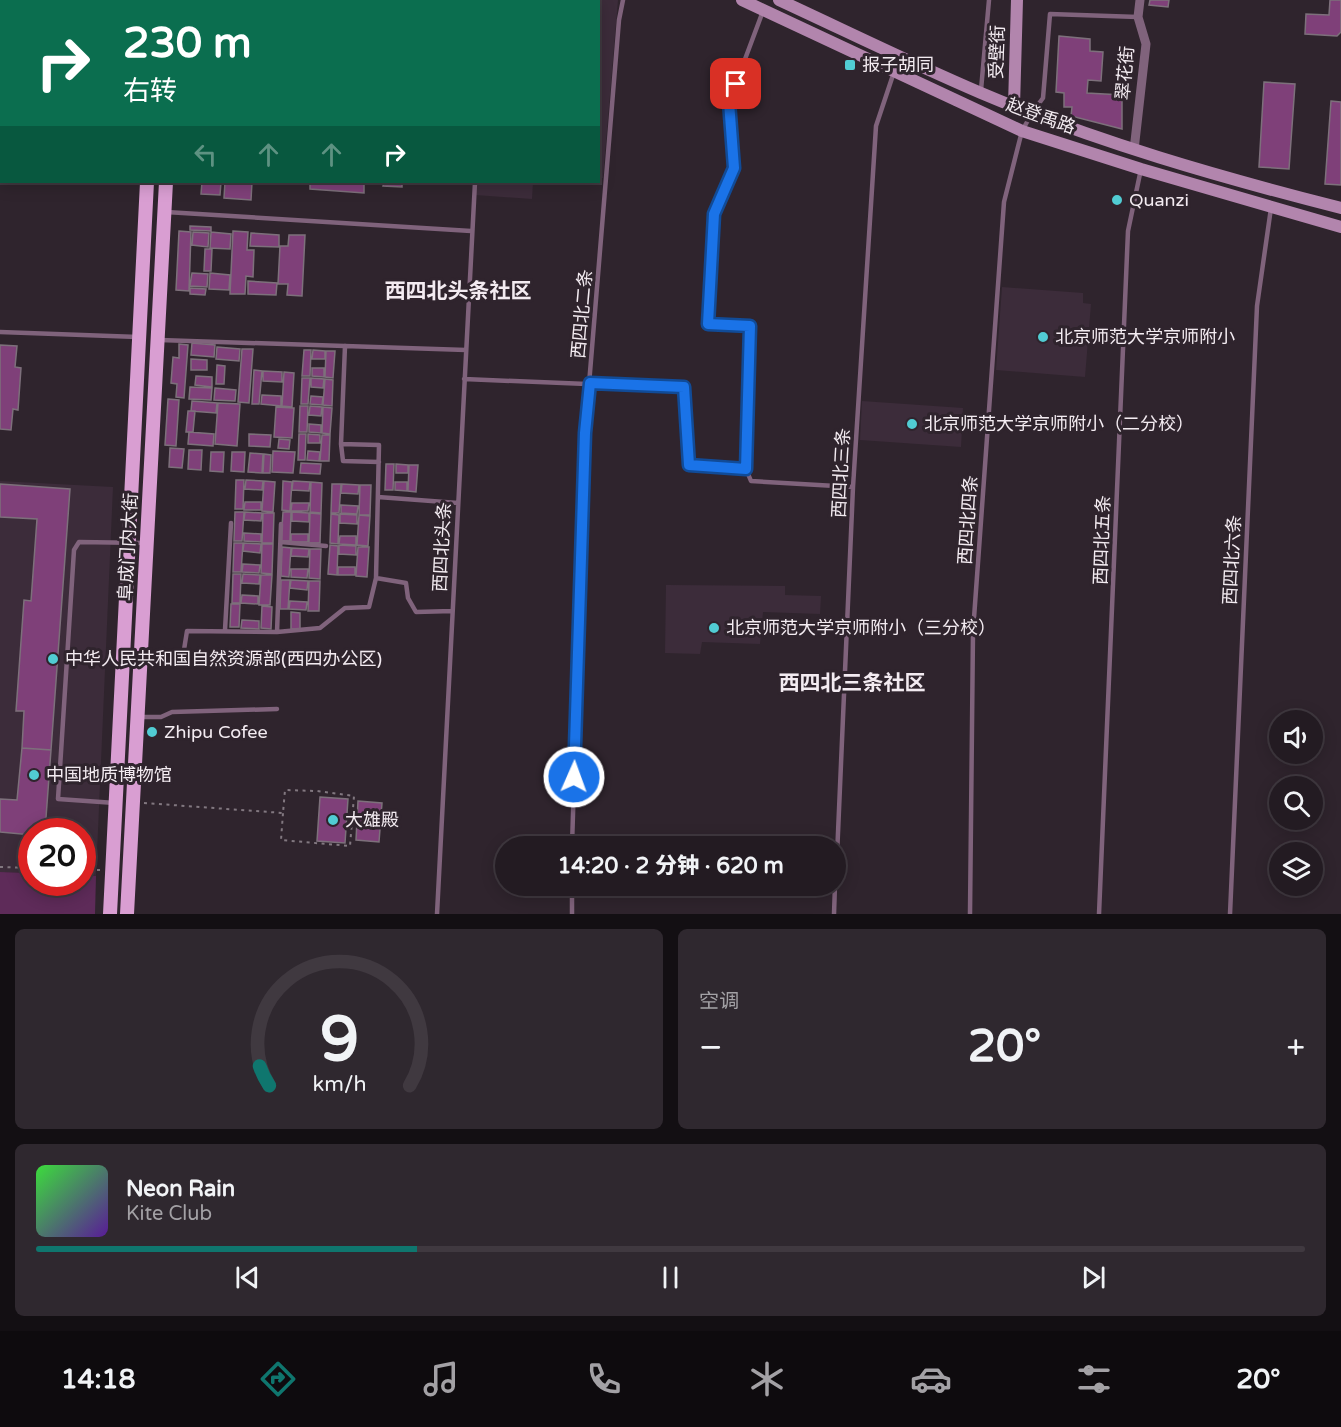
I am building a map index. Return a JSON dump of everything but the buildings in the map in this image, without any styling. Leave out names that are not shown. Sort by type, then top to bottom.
[{"type":"main road","name":"赵登禹路","points":[[742,0],[1022,131],[1141,169],[1341,227]]},
{"type":"main road","name":"赵登禹路","points":[[779,0],[981,93],[1032,113],[1134,150],[1341,208]]},
{"type":"main road","name":"受壁街","points":[[1014,106],[1017,0]]},
{"type":"main road","name":"阜成门内大街","points":[[110,914],[147,183]]},
{"type":"main road","name":"阜成门内大街","points":[[127,914],[166,183]]},
{"type":"street","name":"翠花街","points":[[1134,150],[1146,44],[1138,17],[1140,0]]},
{"type":"lane","name":"西四北二条","points":[[572,836],[585,433],[619,20],[623,0]]},
{"type":"lane","points":[[981,93],[989,0]]},
{"type":"lane","points":[[764,10],[729,102],[734,168],[714,214],[708,324],[750,326],[746,469],[751,481],[853,487]]},
{"type":"lane","name":"西四北四条","points":[[970,914],[974,620],[1004,202],[1022,131],[1043,98],[1050,14],[1138,17]]},
{"type":"lane","name":"西四北三条","points":[[838,836],[853,487],[876,126],[894,72]]},
{"type":"lane","name":"西四北五条","points":[[1099,914],[1128,231],[1141,169]]},
{"type":"lane","name":"西四北头条","points":[[437,914],[475,183]]},
{"type":"lane","name":"西四北六条","points":[[1230,914],[1257,306],[1271,208]]},
{"type":"lane","points":[[164,212],[471,231]]},
{"type":"lane","points":[[0,332],[139,337]]},
{"type":"lane","points":[[158,340],[466,350]]},
{"type":"lane","points":[[345,346],[342,461],[379,462]]},
{"type":"lane","points":[[464,379],[684,387],[689,465],[746,469]]},
{"type":"lane","points":[[141,654],[183,656],[187,631],[277,632],[320,628],[345,608],[369,607],[376,578],[379,445],[341,444]]},
{"type":"lane","points":[[378,497],[458,503]]},
{"type":"lane","points":[[225,630],[231,523]]},
{"type":"lane","points":[[277,632],[281,524]]},
{"type":"lane","points":[[115,803],[58,800],[74,550],[79,542],[147,543]]},
{"type":"lane","points":[[281,542],[326,546]]},
{"type":"lane","points":[[376,578],[406,584],[408,598],[416,612],[452,612]]},
{"type":"lane","points":[[137,717],[161,717],[172,712],[277,709]]},
{"type":"lane","points":[[572,896],[572,914]]},
{"type":"lane","points":[[834,914],[835,896]]},
{"type":"path","points":[[285,790],[354,796],[350,846],[281,840],[283,813],[285,790]]},
{"type":"path","points":[[133,802],[283,813]]},
{"type":"path","points":[[0,867],[18,868]]},
{"type":"path","points":[[96,870],[112,871]]},
{"type":"shaded area","points":[[600,0],[618,0],[603,178],[600,178]]},
{"type":"shaded area","points":[[476,183],[533,183],[532,199],[475,195]]},
{"type":"shaded area","name":"北京师范大学京师附小","points":[[1002,287],[1083,293],[1083,303],[1091,304],[1085,377],[996,370]]},
{"type":"shaded area","name":"北京师范大学京师附小（二分校）","points":[[862,401],[963,408],[961,447],[860,440]]},
{"type":"shaded area","name":"中华人民共和国自然资源部(西四办公区)","points":[[0,481],[113,487],[96,876],[96,818],[18,818],[18,873],[0,872]]},
{"type":"shaded area","name":"北京师范大学京师附小（三分校）","points":[[666,585],[785,586],[785,595],[821,596],[820,614],[763,612],[760,644],[702,642],[700,654],[665,653]]},
{"type":"shaded area","points":[[0,872],[18,873],[18,896],[95,896],[95,914],[0,914]]},
{"type":"place","name":"报子胡同","points":[[850,65]]},
{"type":"place","name":"Quanzi","points":[[1117,200]]},
{"type":"place","name":"北京师范大学京师附小","points":[[1043,337]]},
{"type":"place","name":"北京师范大学京师附小（二分校）","points":[[912,424]]},
{"type":"place","name":"北京师范大学京师附小（三分校）","points":[[714,628]]},
{"type":"place","name":"中华人民共和国自然资源部(西四办公区)","points":[[53,659]]},
{"type":"place","name":"Zhipu Cofee","points":[[152,732]]},
{"type":"place","name":"中国地质博物馆","points":[[34,775]]},
{"type":"place","name":"大雄殿","points":[[333,820]]},
{"type":"district","name":"西四北头条社区","points":[[458,291]]},
{"type":"district","name":"西四北三条社区","points":[[852,683]]},
{"type":"route","points":[[574,777],[585,433],[590,383],[684,387],[689,465],[746,469],[750,326],[708,324],[714,214],[734,168],[729,102],[736,84]]}]
